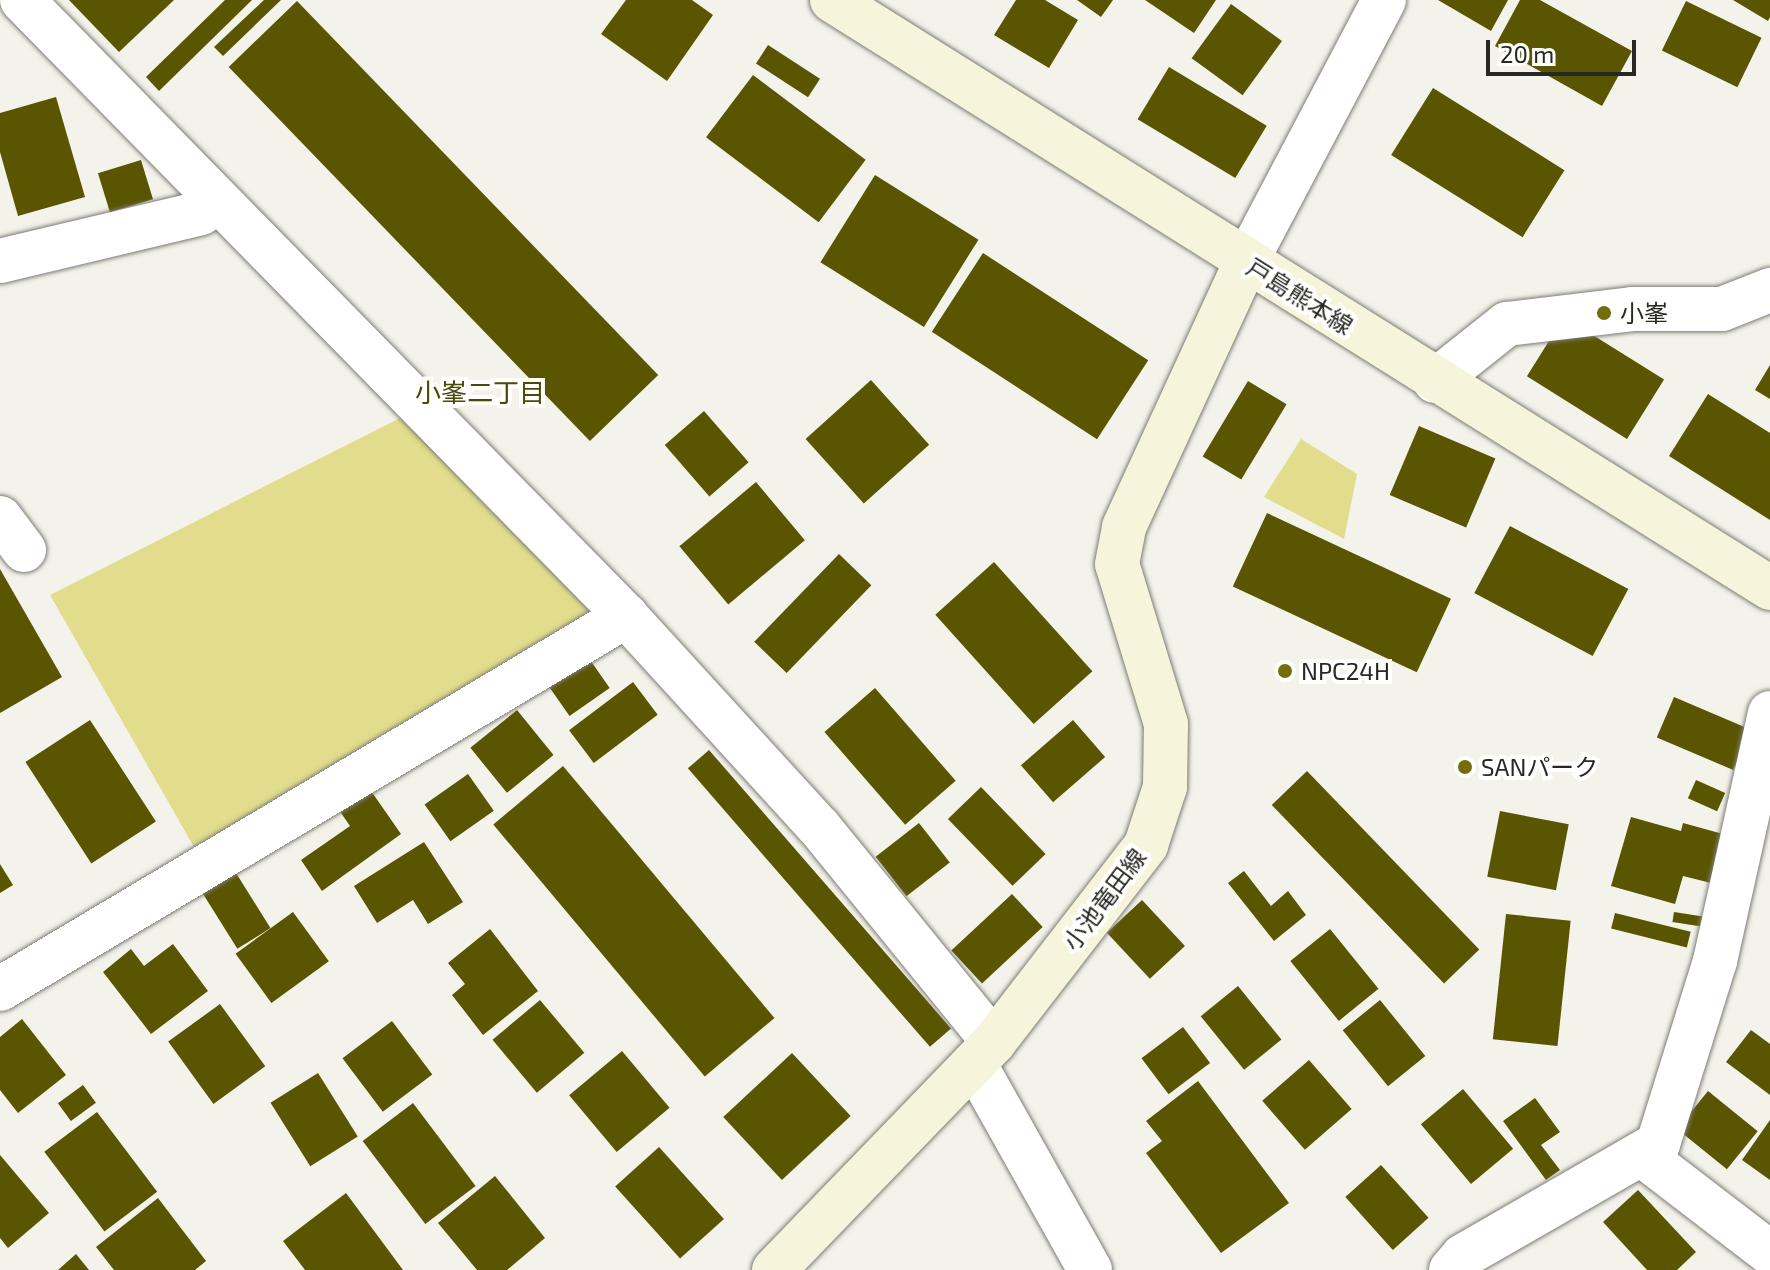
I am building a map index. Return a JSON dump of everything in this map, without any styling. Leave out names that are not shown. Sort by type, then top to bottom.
[{"type":"main road","name":"戸島熊本線","points":[[832,0],[1435,381],[1770,588]]},
{"type":"main road","name":"小池竜田線","points":[[774,1270],[984,1052],[1146,845],[1165,787],[1166,724],[1117,564],[1124,527],[1246,262]]},
{"type":"street","points":[[22,0],[626,616],[819,827],[984,1052],[1090,1270]]},
{"type":"street","points":[[1246,262],[1384,0]]},
{"type":"street","points":[[0,261],[201,213]]},
{"type":"street","points":[[1435,381],[1507,324],[1632,309],[1722,309],[1770,290]]},
{"type":"street","points":[[0,989],[626,616]]},
{"type":"street","points":[[1451,1270],[1463,1256],[1658,1144],[1677,1092],[1715,961],[1770,713]]},
{"type":"street","points":[[1641,1154],[1770,1253]]},
{"type":"shaded area","points":[[404,416],[605,616],[198,854],[50,595]]},
{"type":"shaded area","points":[[1301,439],[1357,474],[1344,539],[1264,497]]},
{"type":"building","points":[[69,0],[174,0],[119,52]]},
{"type":"building","points":[[225,0],[252,0],[159,91],[146,77]]},
{"type":"building","points":[[264,0],[281,0],[223,56],[214,47]]},
{"type":"building","points":[[626,0],[692,0],[713,15],[667,81],[601,34]]},
{"type":"building","points":[[1016,0],[1045,0],[1078,20],[1049,68],[994,35]]},
{"type":"building","points":[[1077,0],[1113,0],[1101,17]]},
{"type":"building","points":[[1145,0],[1216,0],[1194,33]]},
{"type":"building","points":[[1438,0],[1508,0],[1491,31]]},
{"type":"building","points":[[1520,0],[1540,0],[1632,51],[1602,106],[1495,46]]},
{"type":"building","points":[[1733,0],[1770,0],[1768,21]]},
{"type":"building","points":[[297,1],[658,375],[590,441],[229,67]]},
{"type":"building","points":[[1686,1],[1761,38],[1737,87],[1662,50]]},
{"type":"building","points":[[1231,4],[1282,41],[1243,95],[1192,58]]},
{"type":"building","points":[[768,45],[820,79],[808,97],[756,63]]},
{"type":"building","points":[[1169,67],[1267,126],[1235,178],[1138,119]]},
{"type":"building","points":[[753,75],[866,160],[819,222],[706,137]]},
{"type":"building","points":[[1433,88],[1564,170],[1523,237],[1391,155]]},
{"type":"building","points":[[56,97],[85,197],[18,216],[0,152],[0,113]]},
{"type":"building","points":[[141,160],[153,199],[110,212],[98,173]]},
{"type":"building","points":[[875,175],[978,240],[924,327],[820,262]]},
{"type":"building","points":[[983,253],[1148,360],[1097,439],[932,332]]},
{"type":"building","points":[[1564,317],[1664,380],[1627,439],[1527,376]]},
{"type":"building","points":[[1770,365],[1770,399],[1755,390]]},
{"type":"building","points":[[871,380],[929,445],[864,504],[806,439]]},
{"type":"building","points":[[1248,381],[1287,404],[1241,480],[1203,456]]},
{"type":"building","points":[[1708,394],[1770,433],[1770,520],[1669,456]]},
{"type":"building","points":[[704,411],[749,462],[709,496],[665,445]]},
{"type":"building","points":[[1419,426],[1495,458],[1466,527],[1390,495]]},
{"type":"building","points":[[756,482],[805,540],[728,604],[679,546]]},
{"type":"building","points":[[1267,513],[1451,599],[1417,672],[1233,586]]},
{"type":"building","points":[[1510,526],[1628,589],[1593,656],[1474,593]]},
{"type":"building","points":[[839,554],[871,585],[787,673],[754,642]]},
{"type":"building","points":[[994,562],[1092,671],[1034,724],[935,615]]},
{"type":"building","points":[[0,569],[62,677],[0,713]]},
{"type":"building","points":[[581,647],[610,688],[570,716],[541,675]]},
{"type":"building","points":[[633,682],[658,715],[594,763],[569,730]]},
{"type":"building","points":[[875,688],[956,781],[905,825],[824,732]]},
{"type":"building","points":[[1674,697],[1750,729],[1733,770],[1657,738]]},
{"type":"building","points":[[517,710],[554,755],[507,793],[470,748]]},
{"type":"building","points":[[90,720],[156,821],[91,863],[25,762]]},
{"type":"building","points":[[1073,720],[1105,757],[1053,802],[1021,765]]},
{"type":"building","points":[[709,750],[951,1028],[930,1047],[688,768]]},
{"type":"building","points":[[563,766],[774,1018],[705,1077],[493,824]]},
{"type":"building","points":[[1307,771],[1479,949],[1444,983],[1272,805]]},
{"type":"building","points":[[468,774],[494,811],[450,841],[425,804]]},
{"type":"building","points":[[1696,780],[1725,793],[1717,811],[1688,798]]},
{"type":"building","points":[[981,787],[1046,854],[1013,886],[948,819]]},
{"type":"building","points":[[369,788],[401,834],[322,891],[301,860],[350,826],[339,810]]},
{"type":"building","points":[[1500,811],[1569,824],[1556,890],[1487,877]]},
{"type":"building","points":[[1631,817],[1681,831],[1683,823],[1723,834],[1711,883],[1683,876],[1675,904],[1611,886]]},
{"type":"building","points":[[919,823],[950,862],[906,896],[876,857]]},
{"type":"building","points":[[424,842],[463,902],[428,924],[413,900],[377,923],[354,886]]},
{"type":"building","points":[[0,864],[13,885],[0,893]]},
{"type":"building","points":[[1244,871],[1271,906],[1288,891],[1306,915],[1274,941],[1228,883]]},
{"type":"building","points":[[236,873],[270,928],[237,949],[203,894]]},
{"type":"building","points":[[1012,894],[1043,927],[982,984],[951,951]]},
{"type":"building","points":[[1142,900],[1185,946],[1150,979],[1107,933]]},
{"type":"building","points":[[293,912],[329,961],[271,1003],[236,954]]},
{"type":"building","points":[[1674,912],[1705,917],[1703,927],[1672,922]]},
{"type":"building","points":[[1615,913],[1691,932],[1687,947],[1611,929]]},
{"type":"building","points":[[1506,914],[1571,921],[1557,1046],[1493,1039]]},
{"type":"building","points":[[490,929],[538,991],[483,1035],[452,995],[465,984],[448,963]]},
{"type":"building","points":[[1330,929],[1378,989],[1339,1021],[1290,961]]},
{"type":"building","points":[[173,944],[208,991],[151,1034],[103,972],[131,949],[144,966]]},
{"type":"building","points":[[1238,986],[1281,1040],[1244,1070],[1201,1016]]},
{"type":"building","points":[[540,1000],[584,1053],[537,1093],[493,1040]]},
{"type":"building","points":[[1380,1000],[1425,1056],[1388,1086],[1343,1030]]},
{"type":"building","points":[[220,1004],[265,1066],[213,1104],[168,1042]]},
{"type":"building","points":[[22,1019],[66,1075],[18,1113],[0,1090],[0,1037]]},
{"type":"building","points":[[392,1021],[432,1075],[383,1112],[342,1058]]},
{"type":"building","points":[[1183,1027],[1210,1063],[1169,1094],[1141,1058]]},
{"type":"building","points":[[1751,1030],[1770,1044],[1770,1095],[1726,1062]]},
{"type":"building","points":[[622,1051],[670,1108],[617,1152],[569,1095]]},
{"type":"building","points":[[792,1053],[851,1116],[782,1180],[723,1117]]},
{"type":"building","points":[[1309,1060],[1352,1109],[1305,1150],[1262,1101]]},
{"type":"building","points":[[318,1073],[358,1137],[310,1166],[271,1103]]},
{"type":"building","points":[[1198,1081],[1289,1203],[1221,1253],[1146,1153],[1162,1141],[1146,1121]]},
{"type":"building","points":[[83,1085],[96,1103],[71,1121],[58,1103]]},
{"type":"building","points":[[1463,1089],[1513,1149],[1471,1184],[1421,1124]]},
{"type":"building","points":[[1708,1091],[1758,1131],[1727,1169],[1677,1129]]},
{"type":"building","points":[[1535,1098],[1560,1132],[1541,1145],[1560,1170],[1546,1180],[1503,1121]]},
{"type":"building","points":[[413,1103],[476,1186],[425,1224],[363,1141]]},
{"type":"building","points":[[97,1112],[157,1192],[104,1232],[44,1152]]},
{"type":"building","points":[[1770,1120],[1770,1180],[1742,1160]]},
{"type":"building","points":[[659,1147],[724,1219],[680,1259],[615,1186]]},
{"type":"building","points":[[0,1155],[49,1213],[8,1248],[0,1238]]},
{"type":"building","points":[[1381,1165],[1429,1218],[1393,1250],[1345,1197]]},
{"type":"building","points":[[495,1176],[545,1238],[507,1270],[477,1270],[438,1223]]},
{"type":"building","points":[[1638,1190],[1696,1252],[1677,1270],[1647,1270],[1603,1222]]},
{"type":"building","points":[[346,1193],[403,1270],[305,1270],[283,1241]]},
{"type":"building","points":[[158,1198],[206,1261],[195,1270],[114,1270],[96,1247]]},
{"type":"building","points":[[76,1254],[89,1270],[58,1270]]},
{"type":"place","name":"小峯","points":[[1604,313]]},
{"type":"place","name":"NPC24H","points":[[1285,671]]},
{"type":"place","name":"SANパーク","points":[[1465,767]]},
{"type":"district","name":"小峯二丁目","points":[[480,392]]}]
